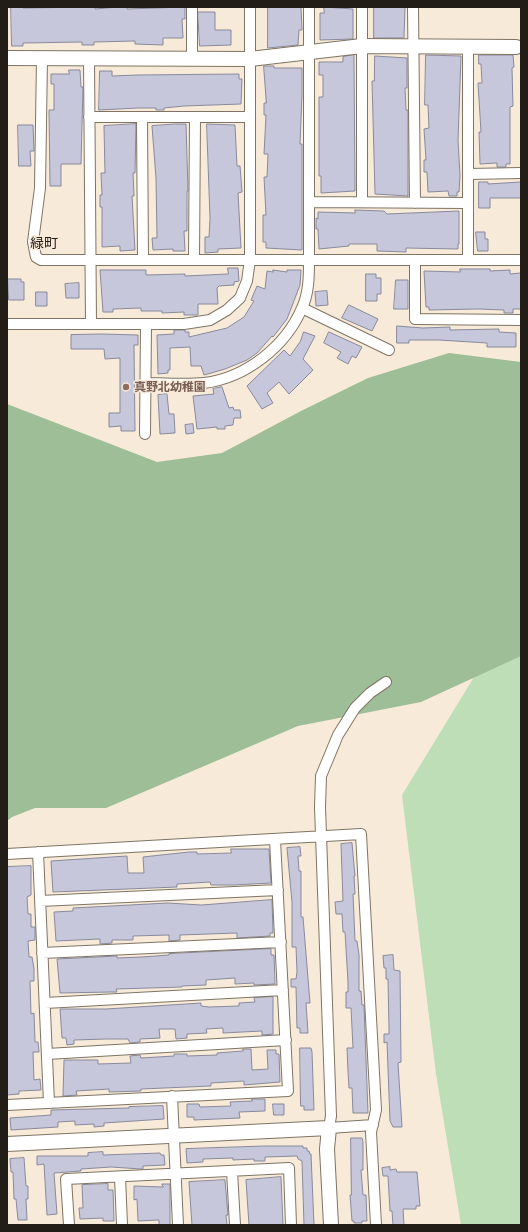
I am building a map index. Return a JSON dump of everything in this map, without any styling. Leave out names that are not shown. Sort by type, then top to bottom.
[{"type":"street","points":[[192,7],[192,58]]},
{"type":"street","points":[[7,324],[184,324],[210,320],[227,310],[240,298],[247,281],[250,260],[250,7]]},
{"type":"street","points":[[146,383],[204,383],[234,376],[259,360],[281,341],[302,308],[308,283],[309,260],[309,7]]},
{"type":"street","points":[[362,7],[362,202]]},
{"type":"street","points":[[413,7],[415,203]]},
{"type":"street","points":[[7,58],[250,59],[362,46],[468,46],[518,49]]},
{"type":"street","points":[[468,46],[468,260]]},
{"type":"street","points":[[42,58],[40,188],[34,250],[36,257],[41,260],[521,260]]},
{"type":"street","points":[[89,58],[91,324]]},
{"type":"street","points":[[89,117],[250,117]]},
{"type":"street","points":[[142,117],[143,260]]},
{"type":"street","points":[[194,260],[195,117]]},
{"type":"street","points":[[468,174],[521,173]]},
{"type":"street","points":[[310,202],[468,203]]},
{"type":"street","points":[[415,260],[415,319],[521,320]]},
{"type":"street","points":[[302,308],[389,350]]},
{"type":"street","points":[[145,434],[146,325]]},
{"type":"street","points":[[331,1225],[327,1148],[330,1108],[320,836],[321,776],[338,735],[355,708],[370,693],[386,682]]},
{"type":"street","points":[[7,854],[361,834],[376,1110],[371,1132],[376,1225]]},
{"type":"street","points":[[7,1105],[288,1091],[276,840]]},
{"type":"street","points":[[38,852],[49,1103]]},
{"type":"street","points":[[40,901],[278,890]]},
{"type":"street","points":[[42,953],[281,942]]},
{"type":"street","points":[[44,1003],[283,990]]},
{"type":"street","points":[[47,1054],[286,1040]]},
{"type":"street","points":[[172,1096],[178,1225]]},
{"type":"street","points":[[7,1144],[373,1125]]},
{"type":"street","points":[[69,1225],[66,1179],[289,1168],[291,1225]]},
{"type":"street","points":[[232,1171],[235,1225]]},
{"type":"street","points":[[120,1177],[122,1225]]},
{"type":"green space","points":[[449,353],[521,362],[521,656],[421,702],[298,726],[106,808],[35,808],[12,817],[7,821],[7,404],[157,462],[222,453],[301,411],[368,378]]},
{"type":"green space","points":[[521,600],[521,1225],[461,1225],[436,1074],[402,795]]},
{"type":"building","points":[[11,7],[95,7],[95,9],[127,7],[127,9],[185,7],[185,19],[182,19],[183,38],[163,38],[163,45],[135,44],[135,41],[94,42],[94,45],[82,45],[82,42],[23,43],[23,46],[12,46]]},
{"type":"building","points":[[268,7],[301,7],[302,30],[299,30],[298,45],[268,48]]},
{"type":"building","points":[[324,7],[353,9],[353,39],[320,40],[320,13],[324,13]]},
{"type":"building","points":[[374,7],[405,7],[404,38],[374,38]]},
{"type":"building","points":[[198,12],[215,12],[215,30],[231,30],[231,45],[200,46]]},
{"type":"building","points":[[354,55],[355,191],[321,193],[321,176],[319,176],[319,97],[323,97],[323,75],[319,75],[319,62],[343,62],[343,57]]},
{"type":"building","points":[[426,55],[461,56],[458,140],[460,176],[459,192],[457,192],[457,196],[449,196],[448,191],[428,192],[427,172],[424,172],[424,160],[426,160],[424,129],[429,128],[428,105],[425,105]]},
{"type":"building","points":[[479,55],[513,55],[513,106],[510,107],[510,164],[506,164],[506,167],[497,167],[497,163],[480,164],[479,132],[481,132],[478,83],[482,83]]},
{"type":"building","points":[[375,56],[407,58],[407,88],[405,88],[406,110],[408,110],[408,196],[375,194],[372,81],[374,81]]},
{"type":"building","points":[[264,66],[274,66],[274,68],[302,68],[300,144],[302,144],[302,250],[266,248],[266,242],[263,242],[263,215],[266,215],[264,177],[267,177],[268,154],[264,154],[266,115],[264,115],[264,103],[266,103]]},
{"type":"building","points":[[69,70],[80,70],[81,87],[83,87],[81,164],[61,164],[61,186],[50,186],[49,110],[54,110],[54,84],[51,84],[51,74],[69,74]]},
{"type":"building","points":[[100,71],[112,71],[112,76],[239,74],[239,79],[242,79],[241,104],[184,106],[164,108],[164,110],[156,110],[156,108],[138,108],[99,110]]},
{"type":"building","points":[[136,124],[135,173],[133,173],[134,196],[132,196],[135,250],[120,251],[120,246],[102,247],[102,207],[100,207],[100,195],[102,195],[101,173],[105,173],[104,126]]},
{"type":"building","points":[[186,124],[188,191],[187,231],[184,231],[185,251],[173,251],[173,249],[153,250],[152,238],[157,238],[156,178],[152,126]]},
{"type":"building","points":[[207,124],[235,125],[237,166],[240,166],[242,192],[238,193],[241,248],[218,249],[218,252],[205,253],[205,237],[209,237],[210,219]]},
{"type":"building","points":[[18,125],[33,125],[34,151],[30,151],[31,166],[19,166]]},
{"type":"building","points":[[479,182],[488,182],[488,184],[521,182],[521,198],[490,198],[490,208],[479,208]]},
{"type":"building","points":[[355,210],[384,211],[387,214],[459,211],[458,249],[406,248],[406,252],[377,251],[377,244],[349,244],[349,246],[319,249],[318,229],[316,229],[316,218],[318,219],[318,212],[355,213]]},
{"type":"building","points":[[476,232],[485,232],[485,239],[488,239],[488,251],[478,251]]},
{"type":"building","points":[[228,268],[238,268],[239,281],[234,282],[234,285],[219,286],[217,288],[218,304],[198,304],[198,315],[184,315],[184,312],[162,313],[162,311],[141,311],[141,308],[113,309],[113,312],[103,312],[100,270],[146,270],[146,275],[185,274],[185,276],[228,274]]},
{"type":"building","points":[[460,269],[490,269],[490,271],[510,270],[510,274],[521,273],[521,309],[513,309],[513,313],[504,313],[504,310],[478,309],[429,310],[429,307],[426,307],[424,271],[460,272]]},
{"type":"building","points":[[273,270],[287,272],[287,270],[301,270],[300,285],[287,319],[273,337],[272,336],[257,353],[247,360],[225,369],[204,375],[201,366],[191,366],[190,347],[170,348],[170,370],[168,370],[168,373],[158,374],[157,335],[174,334],[174,330],[185,330],[185,332],[189,332],[189,337],[227,328],[244,317],[254,301],[251,300],[257,286],[265,289],[267,271],[273,272]]},
{"type":"building","points":[[366,274],[376,274],[376,278],[381,278],[381,294],[377,294],[377,301],[366,301]]},
{"type":"building","points":[[8,279],[21,279],[21,282],[24,282],[24,300],[9,300]]},
{"type":"building","points":[[396,280],[408,280],[408,309],[394,309]]},
{"type":"building","points":[[79,283],[79,298],[66,298],[65,284]]},
{"type":"building","points":[[327,291],[328,305],[316,306],[315,292]]},
{"type":"building","points":[[36,292],[47,292],[47,306],[36,306]]},
{"type":"building","points":[[349,305],[378,319],[372,331],[342,318]]},
{"type":"building","points":[[397,326],[423,328],[450,327],[450,330],[499,329],[499,332],[516,333],[516,347],[487,347],[487,343],[439,340],[409,340],[409,343],[397,343]]},
{"type":"building","points":[[304,332],[315,336],[303,359],[313,370],[289,394],[279,382],[267,393],[273,403],[262,409],[247,386],[284,350],[290,356],[300,342]]},
{"type":"building","points":[[329,332],[362,347],[356,358],[352,356],[348,364],[337,358],[341,352],[324,343]]},
{"type":"building","points":[[71,335],[138,335],[138,345],[134,345],[135,431],[121,431],[121,426],[109,427],[109,413],[120,413],[120,358],[105,359],[104,349],[71,349]]},
{"type":"building","points":[[222,387],[229,408],[233,407],[234,410],[240,410],[241,418],[234,418],[233,425],[225,426],[225,429],[217,429],[217,427],[197,429],[193,396],[214,394],[213,389]]},
{"type":"building","points":[[167,394],[169,414],[174,414],[175,433],[160,434],[158,395]]},
{"type":"building","points":[[193,424],[194,433],[186,434],[185,425]]},
{"type":"building","points":[[352,843],[355,876],[355,894],[353,894],[355,941],[357,941],[359,955],[359,991],[361,991],[362,1005],[364,1005],[368,1113],[353,1113],[352,1088],[349,1088],[347,1048],[353,1048],[351,1008],[346,1008],[346,992],[348,992],[348,982],[345,932],[343,932],[342,914],[336,914],[335,902],[343,901],[341,844]]},
{"type":"building","points":[[300,847],[301,856],[298,856],[299,871],[301,871],[301,917],[303,917],[310,1003],[306,1003],[308,1033],[300,1033],[300,1028],[297,1028],[296,987],[291,987],[291,979],[296,979],[297,972],[296,947],[292,947],[292,902],[287,848]]},
{"type":"building","points":[[231,849],[269,849],[271,883],[211,885],[210,882],[177,884],[177,887],[53,892],[51,861],[127,856],[128,873],[144,873],[143,857],[189,852],[197,852],[197,854],[231,853]]},
{"type":"building","points":[[31,866],[31,895],[27,897],[28,914],[31,914],[31,927],[35,927],[35,940],[28,941],[29,957],[32,957],[34,969],[34,981],[30,981],[31,1014],[34,1013],[35,1042],[38,1042],[39,1052],[33,1052],[34,1080],[40,1079],[41,1090],[19,1091],[19,1094],[7,1095],[7,867]]},
{"type":"building","points":[[272,900],[273,933],[270,933],[270,936],[237,938],[237,933],[180,935],[180,940],[169,941],[169,935],[133,936],[133,940],[112,940],[112,943],[100,944],[100,939],[56,941],[54,912],[73,911],[73,908],[168,903],[201,905]]},
{"type":"building","points":[[271,949],[271,955],[274,955],[275,984],[235,984],[235,978],[206,980],[206,985],[116,989],[117,992],[60,993],[57,959],[117,956],[117,958],[142,957],[169,954]]},
{"type":"building","points":[[393,955],[394,970],[400,971],[401,1062],[398,1063],[402,1127],[393,1127],[390,1121],[387,1042],[384,1043],[384,1034],[389,1034],[389,1028],[388,979],[386,979],[386,968],[384,968],[383,956]]},
{"type":"building","points":[[273,997],[273,1034],[262,1035],[262,1031],[223,1033],[223,1028],[206,1029],[207,1033],[187,1034],[187,1038],[176,1039],[175,1029],[159,1029],[160,1038],[140,1039],[140,1042],[130,1043],[128,1039],[74,1040],[74,1044],[67,1045],[66,1038],[62,1038],[60,1009],[106,1009],[201,1003],[201,1006],[209,1007],[239,1006],[239,1003],[255,1002],[254,998]]},
{"type":"building","points":[[300,1048],[311,1048],[312,1052],[314,1110],[304,1110],[304,1106],[301,1106]]},
{"type":"building","points":[[243,1049],[251,1049],[252,1070],[268,1069],[267,1050],[276,1050],[276,1054],[279,1054],[280,1082],[244,1085],[244,1081],[211,1083],[211,1086],[141,1089],[141,1091],[109,1092],[109,1089],[76,1091],[77,1095],[63,1096],[64,1060],[98,1060],[98,1064],[131,1063],[130,1056],[140,1055],[141,1058],[174,1056],[174,1054],[187,1054],[187,1056],[217,1055],[217,1053],[243,1051]]},
{"type":"building","points":[[252,1099],[265,1099],[265,1111],[239,1112],[240,1118],[194,1120],[194,1117],[187,1117],[187,1104],[199,1104],[200,1107],[231,1106],[230,1102],[252,1101]]},
{"type":"building","points":[[273,1104],[284,1104],[284,1115],[274,1115]]},
{"type":"building","points":[[163,1106],[164,1119],[104,1123],[104,1126],[94,1127],[94,1124],[75,1125],[75,1121],[58,1122],[58,1127],[11,1130],[10,1118],[51,1115],[51,1110]]},
{"type":"building","points":[[351,1138],[362,1138],[363,1142],[363,1170],[361,1170],[363,1195],[366,1195],[367,1221],[362,1221],[362,1223],[354,1223],[354,1221],[352,1221],[350,1195]]},
{"type":"building","points":[[303,1146],[303,1148],[307,1148],[307,1151],[311,1154],[314,1225],[304,1225],[302,1161],[298,1159],[297,1156],[265,1157],[265,1161],[254,1161],[254,1159],[233,1160],[233,1158],[203,1159],[203,1162],[187,1163],[186,1149]]},
{"type":"building","points":[[103,1152],[103,1155],[160,1153],[161,1155],[164,1155],[165,1165],[143,1166],[143,1169],[111,1167],[54,1173],[57,1214],[47,1215],[44,1164],[37,1165],[37,1156],[88,1156],[88,1153]]},
{"type":"building","points":[[24,1158],[26,1186],[28,1186],[28,1199],[26,1199],[27,1220],[18,1220],[16,1199],[14,1199],[13,1172],[11,1172],[10,1159]]},
{"type":"building","points":[[390,1167],[390,1170],[396,1169],[397,1172],[417,1172],[420,1206],[416,1206],[416,1209],[403,1209],[404,1225],[393,1225],[392,1211],[390,1211],[388,1176],[383,1176],[382,1168]]},
{"type":"building","points":[[281,1177],[283,1225],[249,1225],[246,1180]]},
{"type":"building","points":[[225,1180],[228,1215],[226,1215],[227,1225],[192,1225],[189,1182]]},
{"type":"building","points":[[108,1184],[108,1190],[113,1190],[114,1221],[103,1221],[103,1218],[80,1219],[79,1208],[83,1208],[82,1185]]},
{"type":"building","points":[[162,1184],[170,1184],[170,1225],[159,1225],[159,1220],[138,1221],[137,1199],[134,1200],[134,1186],[163,1187]]},
{"type":"place","name":"真野北幼稚園","points":[[126,387]]},
{"type":"district","name":"緑町","points":[[44,243]]}]
